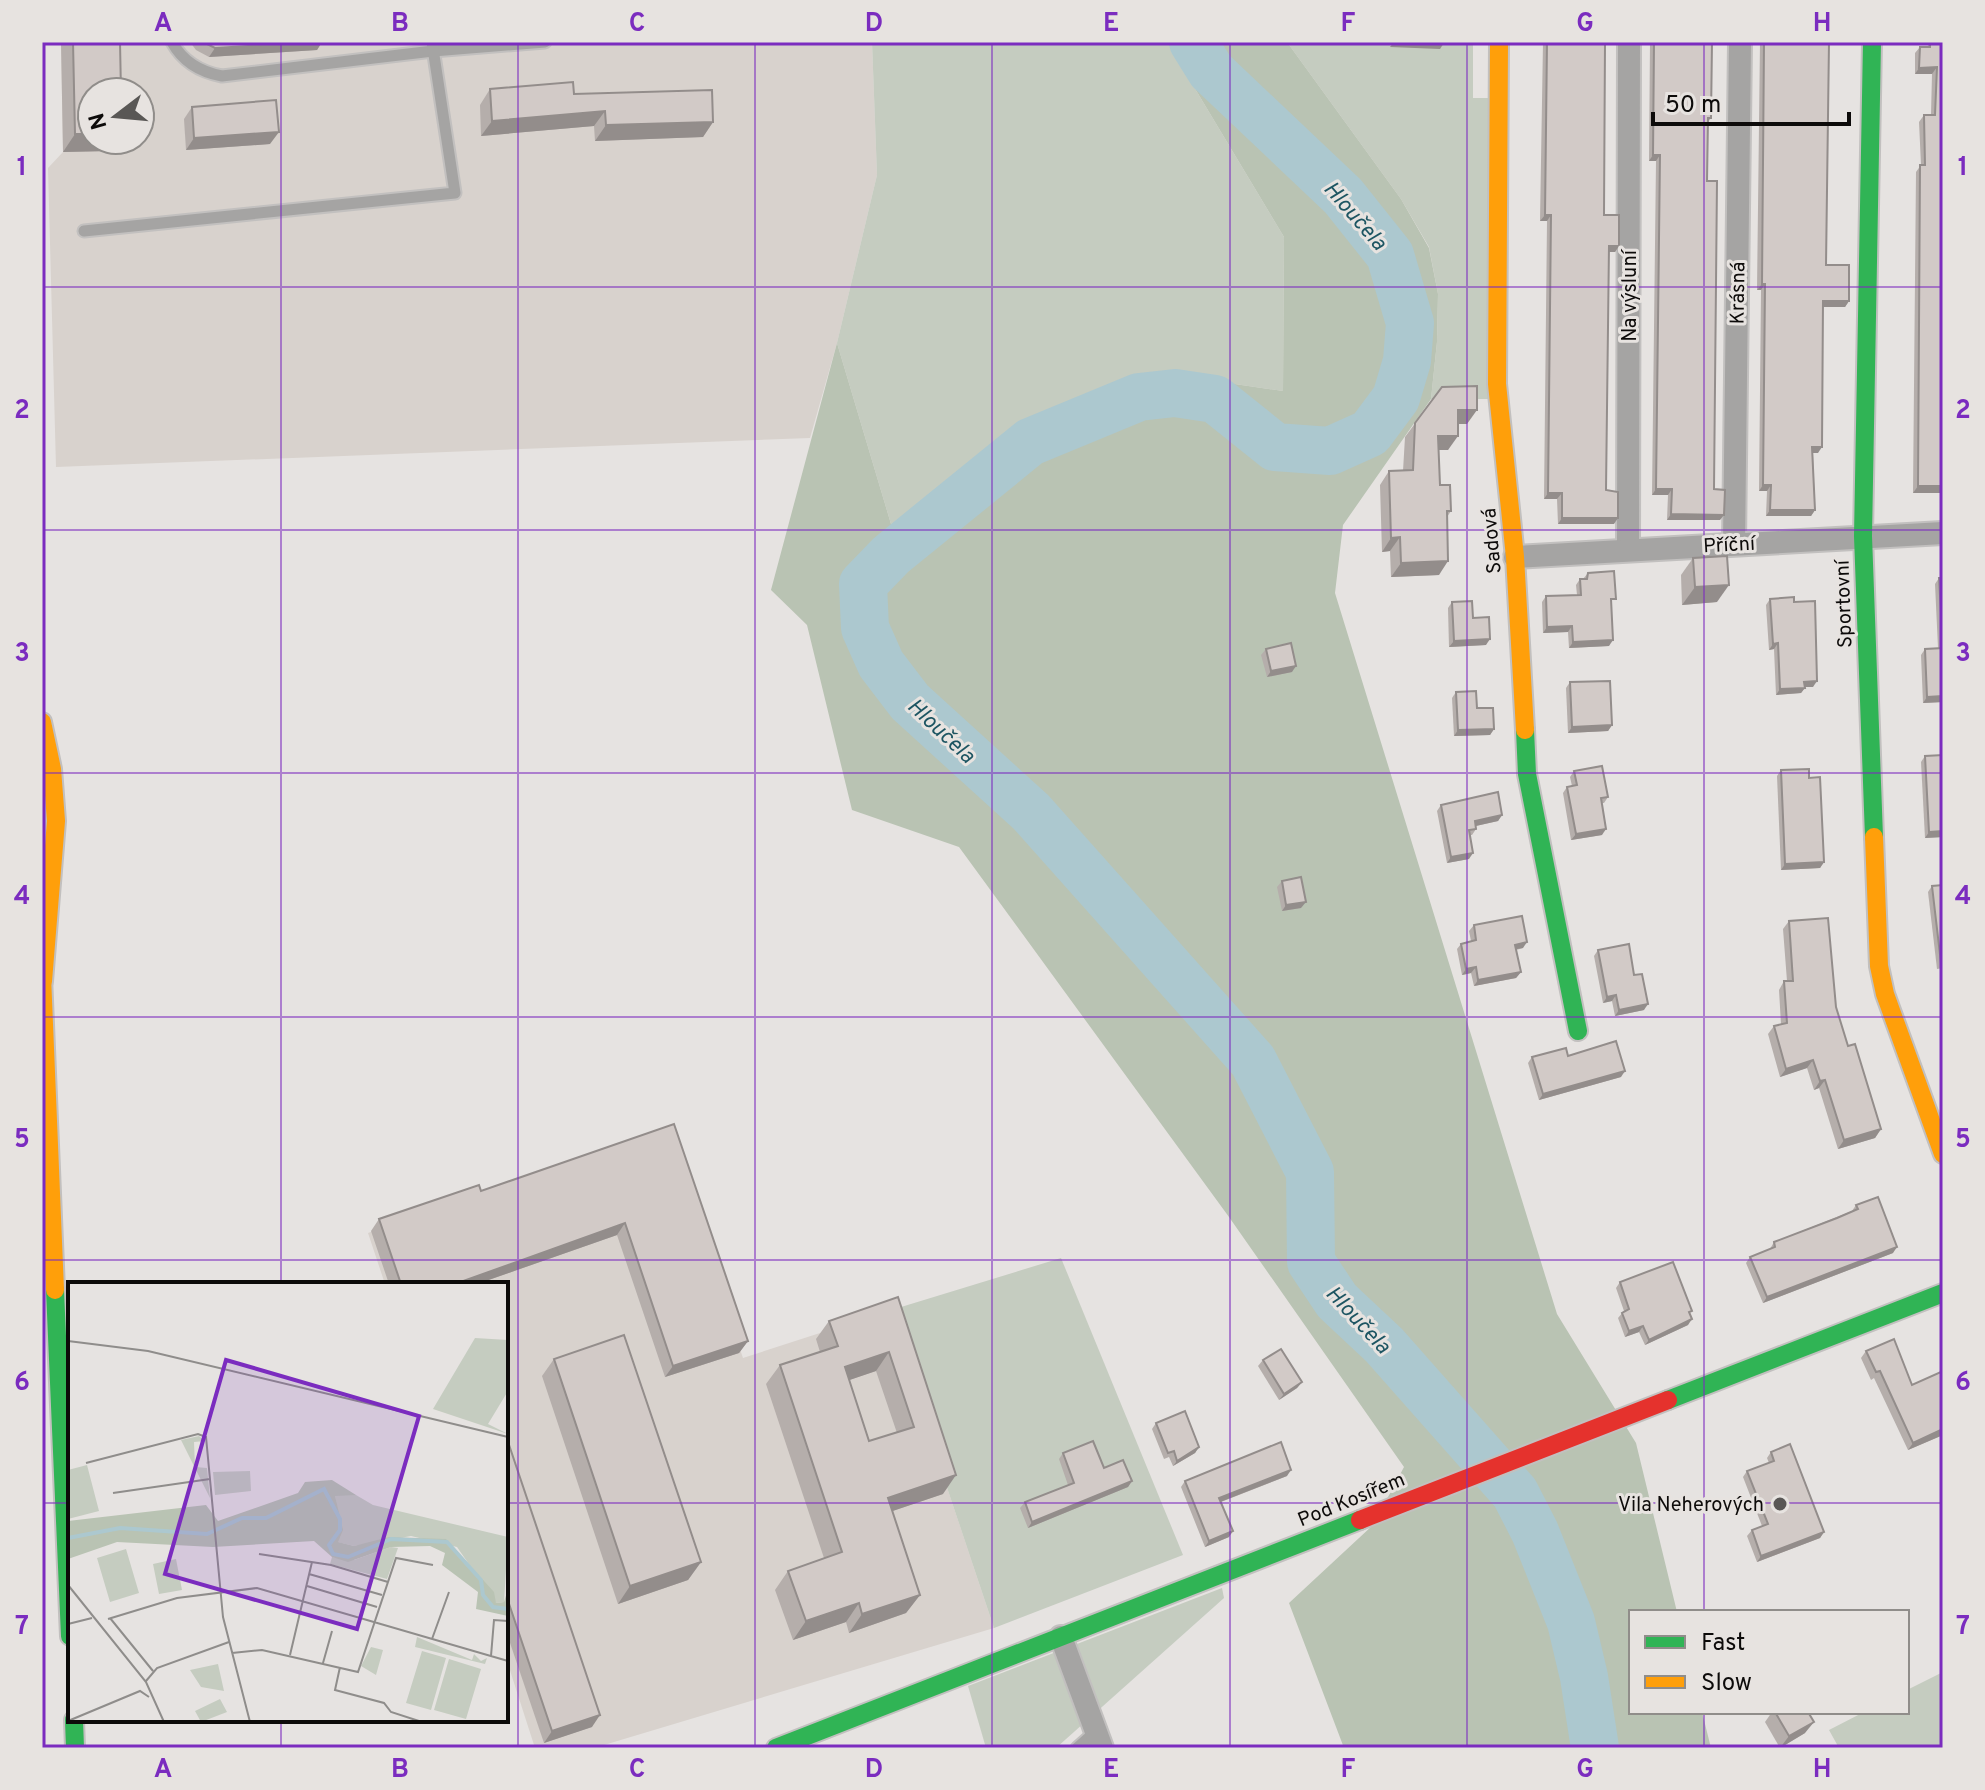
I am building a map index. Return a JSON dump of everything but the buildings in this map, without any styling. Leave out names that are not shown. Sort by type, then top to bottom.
[{"type":"street","name":"Sadová","points":[[1499,42],[1497,384],[1515,557],[1527,774],[1578,1031]]},
{"type":"street","name":"Na výsluní","points":[[1628,550],[1629,42]]},
{"type":"street","name":"Krásná","points":[[1734,544],[1740,42]]},
{"type":"street","name":"Sportovní","points":[[1872,42],[1863,536],[1879,966],[1885,994],[1943,1154]]},
{"type":"street","name":"Příční","points":[[1515,557],[1943,533]]},
{"type":"street","points":[[42,722],[52,769],[56,821],[42,978],[68,1589]]},
{"type":"street","name":"Pod Kosířem","points":[[776,1748],[1943,1293]]},
{"type":"street","points":[[1061,1637],[1098,1740]]},
{"type":"street","points":[[74,1722],[75,1748]]},
{"type":"lane","points":[[172,42],[177,51],[196,68],[222,76],[433,46],[545,42]]},
{"type":"lane","points":[[84,231],[455,193],[433,46]]},
{"type":"lane","points":[[1077,1748],[1098,1740]]},
{"type":"shaded area","points":[[61,42],[872,42],[877,175],[837,343],[810,438],[56,467],[48,168],[63,152]]},
{"type":"shaded area","points":[[872,42],[1167,42],[1284,237],[1283,391],[1167,374],[1037,422],[891,524],[837,343],[877,175]]},
{"type":"shaded area","points":[[1287,42],[1473,42],[1473,98],[1490,98],[1488,399],[1431,399],[1438,294],[1429,247],[1401,199]]},
{"type":"shaded area","points":[[664,1128],[743,1358],[888,1311],[994,1628],[594,1748],[535,1748],[508,1664],[508,1282],[384,1282],[368,1233]]},
{"type":"shaded area","points":[[1061,1258],[1183,1555],[994,1628],[888,1311]]},
{"type":"shaded area","points":[[1222,1588],[1224,1598],[1056,1748],[986,1748],[968,1686]]},
{"type":"shaded area","points":[[1943,1672],[1943,1748],[1839,1748],[1829,1730],[1860,1714],[1909,1714],[1909,1689]]},
{"type":"green space","points":[[1167,42],[1287,42],[1401,199],[1429,248],[1438,294],[1431,399],[1343,525],[1335,593],[1557,1314],[1636,1443],[1677,1610],[1629,1610],[1629,1714],[1702,1714],[1711,1748],[1344,1748],[1289,1603],[1373,1525],[1404,1467],[1229,1217],[959,847],[852,810],[807,625],[771,590],[837,343],[891,524],[1037,422],[1167,374],[1283,391],[1284,237]]},
{"type":"waterway","name":"Hloučela","points":[[1193,42],[1211,71],[1343,196],[1390,255],[1410,323],[1407,361],[1396,398],[1370,433],[1330,451],[1275,447],[1215,399],[1175,393],[1139,397],[1030,442],[891,555],[863,584],[865,628],[881,664],[910,702],[1031,812],[1253,1061],[1310,1172],[1311,1262],[1337,1301],[1384,1345],[1515,1493],[1535,1532],[1571,1622],[1584,1677],[1595,1748]]},
{"type":"traffic: fast","points":[[1872,42],[1863,536],[1874,837]]},
{"type":"traffic: fast","points":[[1525,730],[1527,774],[1578,1031]]},
{"type":"traffic: fast","points":[[55,1290],[68,1590]]},
{"type":"traffic: fast","points":[[1668,1400],[1943,1293]]},
{"type":"traffic: fast","points":[[776,1748],[1360,1520]]},
{"type":"traffic: fast","points":[[74,1722],[75,1748]]},
{"type":"traffic: slow","points":[[1499,42],[1497,384],[1515,557],[1525,730]]},
{"type":"traffic: slow","points":[[42,722],[52,769],[56,821],[43,981]]},
{"type":"traffic: slow","points":[[1874,837],[1879,966],[1885,994],[1943,1154]]},
{"type":"traffic: slow","points":[[42,976],[55,1290]]},
{"type":"traffic: jam","points":[[1360,1520],[1668,1400]]},
{"type":"place","name":"Vila Neherových","points":[[1780,1504]]}]
